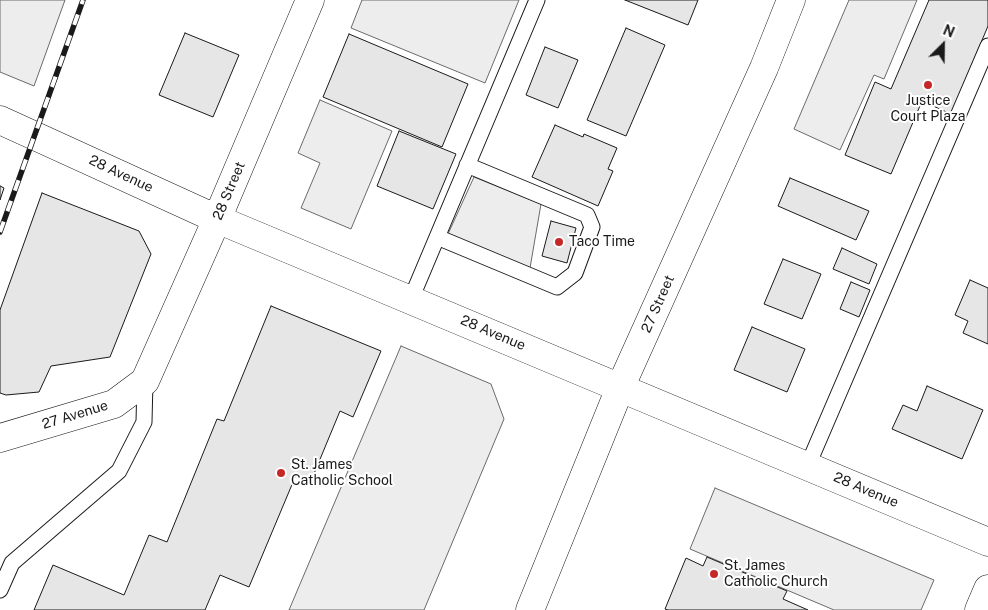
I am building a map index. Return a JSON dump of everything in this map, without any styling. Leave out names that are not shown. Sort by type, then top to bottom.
[{"type":"street","name":"28 Street","points":[[145,381],[217,219],[310,0]]},
{"type":"street","name":"27 Street","points":[[530,610],[620,388],[764,68],[791,0]]},
{"type":"street","name":"28 Avenue","points":[[0,120],[217,219],[988,542]]},
{"type":"street","name":"27 Avenue","points":[[0,438],[114,404],[145,381]]},
{"type":"street","points":[[979,610],[988,588]]},
{"type":"lane","points":[[411,299],[537,0]]},
{"type":"lane","points":[[808,466],[988,46]]},
{"type":"lane","points":[[436,237],[557,287],[575,273],[592,227],[587,215],[467,165]]},
{"type":"lane","points":[[0,590],[12,563],[119,471],[144,422],[145,381]]},
{"type":"shaded area","points":[[0,0],[65,0],[34,86],[0,72]]},
{"type":"shaded area","points":[[362,0],[519,0],[485,83],[351,28]]},
{"type":"shaded area","points":[[849,0],[917,0],[884,79],[874,75],[840,150],[794,129]]},
{"type":"shaded area","points":[[320,100],[392,131],[351,229],[301,208],[320,163],[298,153]]},
{"type":"shaded area","points":[[474,177],[541,204],[530,268],[448,234]]},
{"type":"shaded area","points":[[401,346],[491,384],[504,419],[424,610],[289,610]]},
{"type":"shaded area","points":[[715,488],[934,580],[921,610],[834,610],[690,549]]},
{"type":"building","points":[[625,0],[698,0],[688,25]]},
{"type":"building","name":"Justice Court Plaza","points":[[929,0],[988,0],[988,26],[951,114],[922,101],[891,174],[845,155],[875,82],[891,89]]},
{"type":"building","points":[[626,28],[665,45],[626,136],[587,120]]},
{"type":"building","points":[[185,33],[239,55],[213,117],[159,95]]},
{"type":"building","points":[[349,34],[468,84],[442,147],[323,97]]},
{"type":"building","points":[[545,47],[578,60],[558,108],[526,95]]},
{"type":"building","points":[[555,125],[583,137],[584,134],[617,148],[608,169],[613,171],[598,206],[532,177]]},
{"type":"building","points":[[399,131],[456,154],[433,209],[377,186]]},
{"type":"building","points":[[790,178],[869,211],[856,240],[778,206]]},
{"type":"building","points":[[0,186],[4,188],[0,200]]},
{"type":"building","points":[[42,193],[139,231],[151,254],[110,357],[51,366],[39,392],[6,395],[0,393],[0,310]]},
{"type":"building","name":"Taco Time","points":[[551,221],[576,228],[567,263],[542,256]]},
{"type":"building","points":[[842,248],[877,264],[869,284],[833,269]]},
{"type":"building","points":[[783,259],[821,274],[802,319],[764,304]]},
{"type":"building","points":[[970,280],[988,288],[988,344],[963,333],[968,321],[955,315]]},
{"type":"building","points":[[851,282],[870,290],[859,317],[840,309]]},
{"type":"building","points":[[271,306],[381,351],[353,417],[340,411],[311,481],[296,475],[249,587],[220,575],[205,610],[34,610],[53,565],[124,595],[149,535],[167,542],[217,419],[224,421]]},
{"type":"building","points":[[752,327],[805,349],[787,392],[734,370]]},
{"type":"building","points":[[927,386],[983,410],[962,459],[892,429],[903,405],[917,411]]},
{"type":"building","name":"St. James Catholic Church","points":[[707,557],[787,591],[783,599],[808,610],[665,609],[686,558],[703,566]]},
{"type":"railway","points":[[0,232],[83,0]]},
{"type":"place","name":"Justice Court Plaza","points":[[928,85]]},
{"type":"place","name":"Taco Time","points":[[559,242]]},
{"type":"place","name":"St. James Catholic School","points":[[281,473]]},
{"type":"place","name":"St. James Catholic Church","points":[[714,574]]}]
